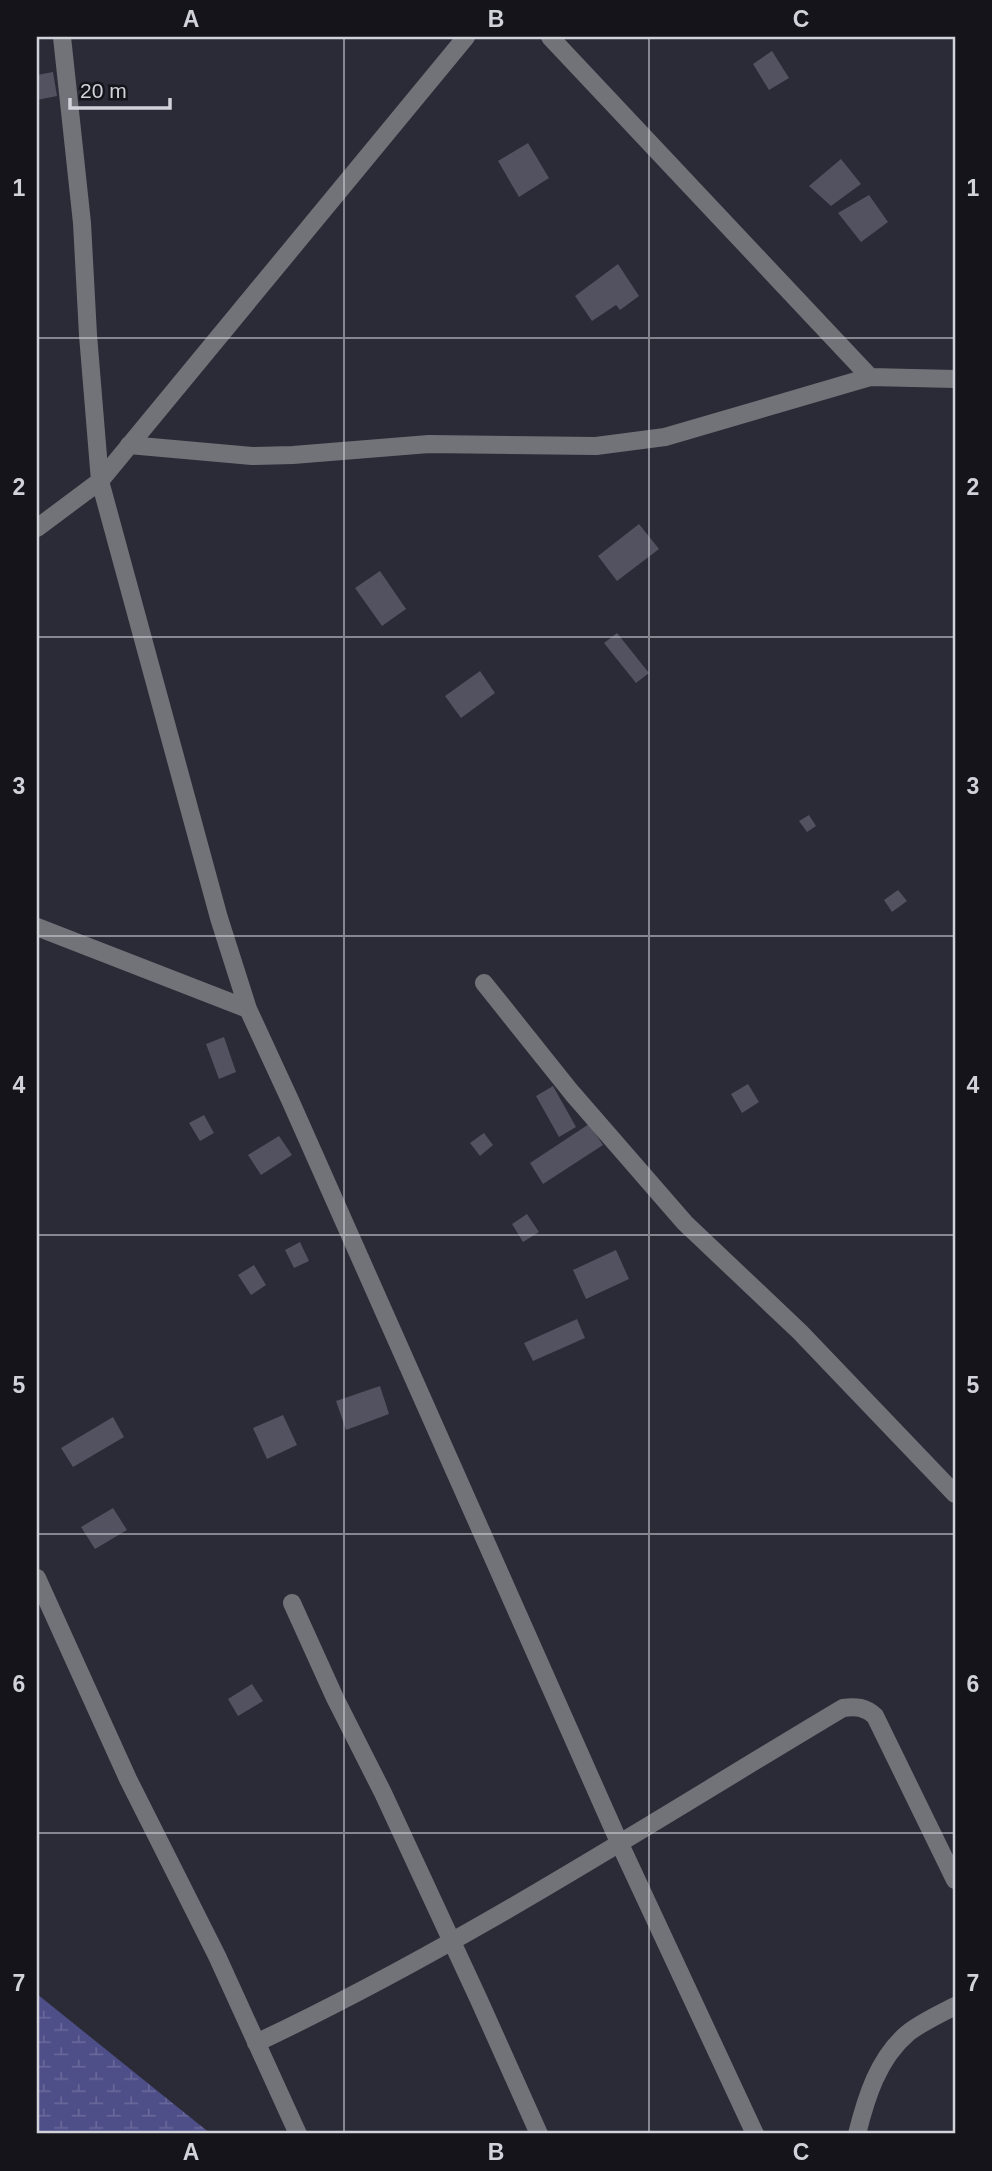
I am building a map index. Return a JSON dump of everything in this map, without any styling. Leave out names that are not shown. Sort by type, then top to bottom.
[{"type":"street","points":[[62,37],[82,223],[100,481],[215,906],[248,1009],[618,1842],[755,2134]]},
{"type":"street","points":[[37,527],[100,481],[467,37]]},
{"type":"street","points":[[550,37],[870,377]]},
{"type":"street","points":[[130,445],[252,456],[429,444],[617,444],[665,437],[870,377],[955,379]]},
{"type":"street","points":[[37,927],[248,1009]]},
{"type":"street","points":[[484,983],[572,1093],[685,1223],[800,1332],[955,1494]]},
{"type":"street","points":[[37,1578],[128,1779],[217,1956],[298,2134]]},
{"type":"street","points":[[292,1603],[335,1698],[383,1793],[539,2134]]},
{"type":"street","points":[[257,2043],[327,2010],[452,1942],[843,1708],[868,1709],[875,1716],[955,1880]]},
{"type":"street","points":[[857,2134],[867,2094],[893,2050],[906,2035],[955,2006]]},
{"type":"green space","points":[[37,1994],[211,2134],[37,2134]]},
{"type":"building","points":[[772,51],[789,78],[769,90],[753,64]]},
{"type":"building","points":[[53,72],[57,96],[37,100],[37,75]]},
{"type":"building","points":[[528,143],[549,178],[519,197],[498,161]]},
{"type":"building","points":[[841,159],[861,184],[831,206],[809,186]]},
{"type":"building","points":[[869,195],[888,222],[861,242],[838,213]]},
{"type":"building","points":[[618,264],[639,296],[620,310],[616,305],[592,321],[575,296]]},
{"type":"building","points":[[639,524],[659,549],[617,581],[598,556]]},
{"type":"building","points":[[380,571],[406,609],[382,626],[355,588]]},
{"type":"building","points":[[617,633],[649,673],[636,683],[604,643]]},
{"type":"building","points":[[480,671],[495,693],[461,718],[445,696]]},
{"type":"building","points":[[809,815],[816,826],[807,832],[799,821]]},
{"type":"building","points":[[898,890],[907,901],[892,912],[884,900]]},
{"type":"building","points":[[224,1037],[236,1072],[219,1079],[206,1044]]},
{"type":"building","points":[[748,1084],[759,1102],[742,1113],[731,1094]]},
{"type":"building","points":[[553,1086],[576,1127],[559,1137],[536,1096]]},
{"type":"building","points":[[204,1115],[214,1133],[200,1141],[189,1123]]},
{"type":"building","points":[[589,1124],[603,1145],[543,1184],[530,1163]]},
{"type":"building","points":[[484,1133],[493,1145],[480,1156],[470,1143]]},
{"type":"building","points":[[279,1136],[292,1155],[261,1175],[248,1155]]},
{"type":"building","points":[[527,1214],[539,1232],[523,1242],[512,1224]]},
{"type":"building","points":[[300,1242],[309,1261],[294,1268],[285,1250]]},
{"type":"building","points":[[616,1250],[629,1279],[586,1299],[573,1270]]},
{"type":"building","points":[[254,1265],[266,1285],[251,1295],[238,1275]]},
{"type":"building","points":[[577,1319],[585,1338],[533,1361],[524,1343]]},
{"type":"building","points":[[380,1386],[389,1414],[346,1430],[336,1401]]},
{"type":"building","points":[[283,1415],[297,1445],[267,1459],[253,1428]]},
{"type":"building","points":[[113,1417],[124,1437],[73,1467],[61,1448]]},
{"type":"building","points":[[113,1508],[127,1530],[95,1549],[81,1527]]},
{"type":"building","points":[[252,1684],[263,1701],[238,1716],[228,1699]]}]
